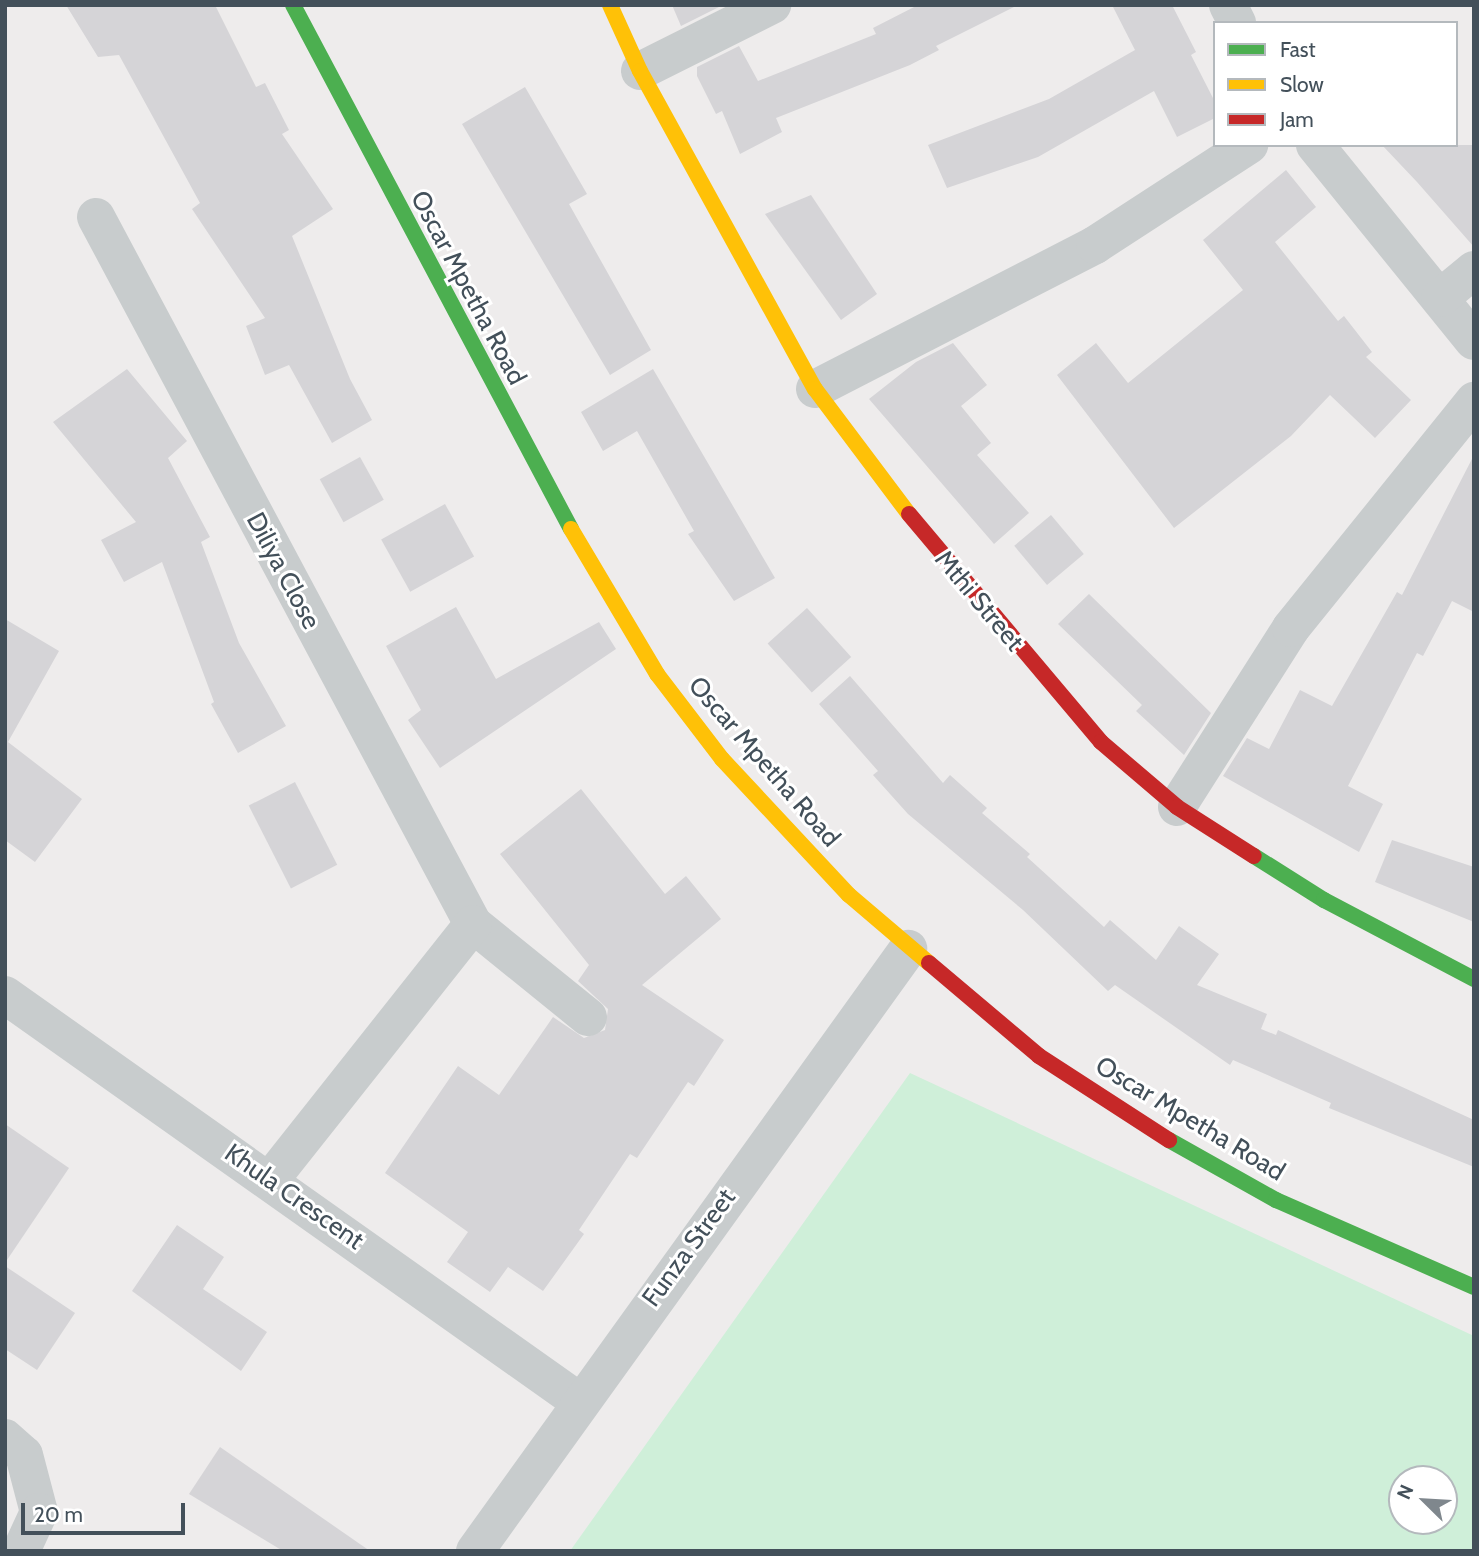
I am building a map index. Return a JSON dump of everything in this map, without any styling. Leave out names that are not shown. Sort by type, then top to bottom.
[{"type":"street","name":"Oscar Mpetha Road","points":[[293,5],[517,435],[601,585],[657,674],[722,759],[849,895],[908,949],[1039,1056],[1185,1150],[1276,1200],[1474,1287]]},
{"type":"street","name":"Mthi Street","points":[[610,5],[640,71],[815,389],[947,564],[1061,698],[1101,742],[1177,807],[1324,900],[1474,979]]},
{"type":"street","points":[[640,71],[772,5]]},
{"type":"street","points":[[1228,5],[1236,21]]},
{"type":"street","points":[[815,389],[1002,296],[1095,245],[1246,147]]},
{"type":"street","points":[[1317,147],[1474,341]]},
{"type":"street","name":"Diliya Close","points":[[96,217],[473,923],[588,1017]]},
{"type":"street","points":[[1440,298],[1474,270]]},
{"type":"street","points":[[1177,807],[1291,628],[1474,401]]},
{"type":"street","points":[[271,1179],[473,923]]},
{"type":"street","name":"Funza Street","points":[[475,1551],[908,949]]},
{"type":"street","name":"Khula Crescent","points":[[5,995],[271,1179],[580,1402]]},
{"type":"street","points":[[5,1438],[24,1455],[39,1512],[21,1551]]},
{"type":"green space","points":[[910,1073],[1474,1336],[1474,1551],[570,1551]]},
{"type":"building","points":[[66,5],[215,5],[256,87],[265,83],[289,130],[282,134],[333,209],[292,236],[350,379],[372,420],[332,443],[289,365],[265,375],[246,326],[265,318],[192,209],[200,203],[119,55],[98,57]]},
{"type":"building","points":[[672,5],[717,5],[719,7],[681,26]]},
{"type":"building","points":[[918,5],[1018,5],[936,46],[939,50],[910,65],[776,118],[782,132],[740,154],[722,111],[716,114],[697,76],[697,67],[739,46],[758,81],[876,34],[873,28]]},
{"type":"building","points":[[1112,5],[1172,5],[1196,52],[1191,55],[1213,98],[1213,119],[1177,137],[1154,91],[1038,157],[947,188],[928,145],[1049,99],[1135,50]]},
{"type":"building","points":[[525,87],[587,194],[569,204],[651,350],[610,375],[462,124]]},
{"type":"building","points":[[1474,145],[1474,247],[1384,147]]},
{"type":"building","points":[[1286,170],[1316,207],[1275,242],[1338,321],[1344,316],[1372,352],[1366,357],[1411,400],[1375,438],[1330,395],[1291,436],[1174,528],[1057,375],[1096,343],[1128,383],[1243,290],[1203,240]]},
{"type":"building","points":[[811,195],[877,294],[841,320],[765,214]]},
{"type":"building","points":[[953,343],[987,385],[961,406],[991,443],[977,455],[1029,513],[994,544],[869,399],[916,362]]},
{"type":"building","points":[[127,369],[187,441],[168,458],[210,537],[201,542],[239,643],[286,726],[238,753],[211,704],[214,702],[162,562],[124,582],[101,540],[136,522],[53,422]]},
{"type":"building","points":[[653,369],[775,578],[734,601],[688,534],[694,531],[637,431],[603,451],[581,412]]},
{"type":"building","points":[[1474,455],[1474,612],[1452,601],[1423,656],[1417,653],[1348,786],[1383,804],[1359,852],[1223,776],[1247,738],[1269,749],[1300,690],[1332,706],[1397,592],[1402,595]]},
{"type":"building","points":[[360,457],[384,500],[344,522],[320,479]]},
{"type":"building","points":[[445,504],[474,556],[410,592],[381,539]]},
{"type":"building","points":[[1051,515],[1084,554],[1047,585],[1014,546]]},
{"type":"building","points":[[1089,594],[1211,713],[1184,755],[1136,711],[1142,705],[1058,624]]},
{"type":"building","points":[[456,607],[496,679],[599,622],[616,649],[440,768],[408,720],[421,710],[386,646]]},
{"type":"building","points":[[807,608],[851,657],[812,693],[768,643]]},
{"type":"building","points":[[5,619],[59,651],[8,742],[82,799],[35,862],[5,840]]},
{"type":"building","points":[[850,676],[943,783],[950,775],[987,808],[982,813],[1030,854],[1027,857],[1104,927],[1110,920],[1156,960],[1179,926],[1219,954],[1197,985],[1267,1014],[1261,1029],[1276,1035],[1278,1030],[1474,1120],[1474,1167],[1329,1108],[1331,1103],[1233,1060],[1230,1065],[1115,985],[1108,991],[1023,910],[908,814],[873,775],[878,771],[819,704]]},
{"type":"building","points":[[295,782],[337,865],[291,888],[249,806]]},
{"type":"building","points":[[581,789],[665,894],[686,876],[721,919],[642,985],[724,1040],[694,1086],[688,1082],[637,1158],[630,1154],[579,1230],[584,1234],[543,1291],[508,1267],[490,1292],[447,1262],[468,1232],[385,1173],[458,1066],[499,1095],[553,1017],[584,1038],[605,1030],[608,1009],[578,981],[589,965],[500,854]]},
{"type":"building","points":[[1392,840],[1474,867],[1474,922],[1375,882]]},
{"type":"building","points":[[5,1124],[69,1168],[5,1263]]},
{"type":"building","points":[[177,1225],[224,1257],[203,1289],[267,1332],[241,1371],[132,1291]]},
{"type":"building","points":[[5,1266],[75,1313],[37,1370],[5,1349]]},
{"type":"building","points":[[220,1447],[370,1551],[283,1551],[189,1494]]},
{"type":"traffic: fast","points":[[293,5],[571,529]]},
{"type":"traffic: fast","points":[[1254,856],[1324,900],[1474,979]]},
{"type":"traffic: fast","points":[[1169,1140],[1276,1200],[1474,1287]]},
{"type":"traffic: slow","points":[[610,5],[640,71],[815,389],[909,514]]},
{"type":"traffic: slow","points":[[571,529],[657,674],[722,759],[849,895],[929,963]]},
{"type":"traffic: jam","points":[[909,514],[1101,742],[1177,807],[1254,856]]},
{"type":"traffic: jam","points":[[929,963],[1039,1056],[1169,1140]]}]
